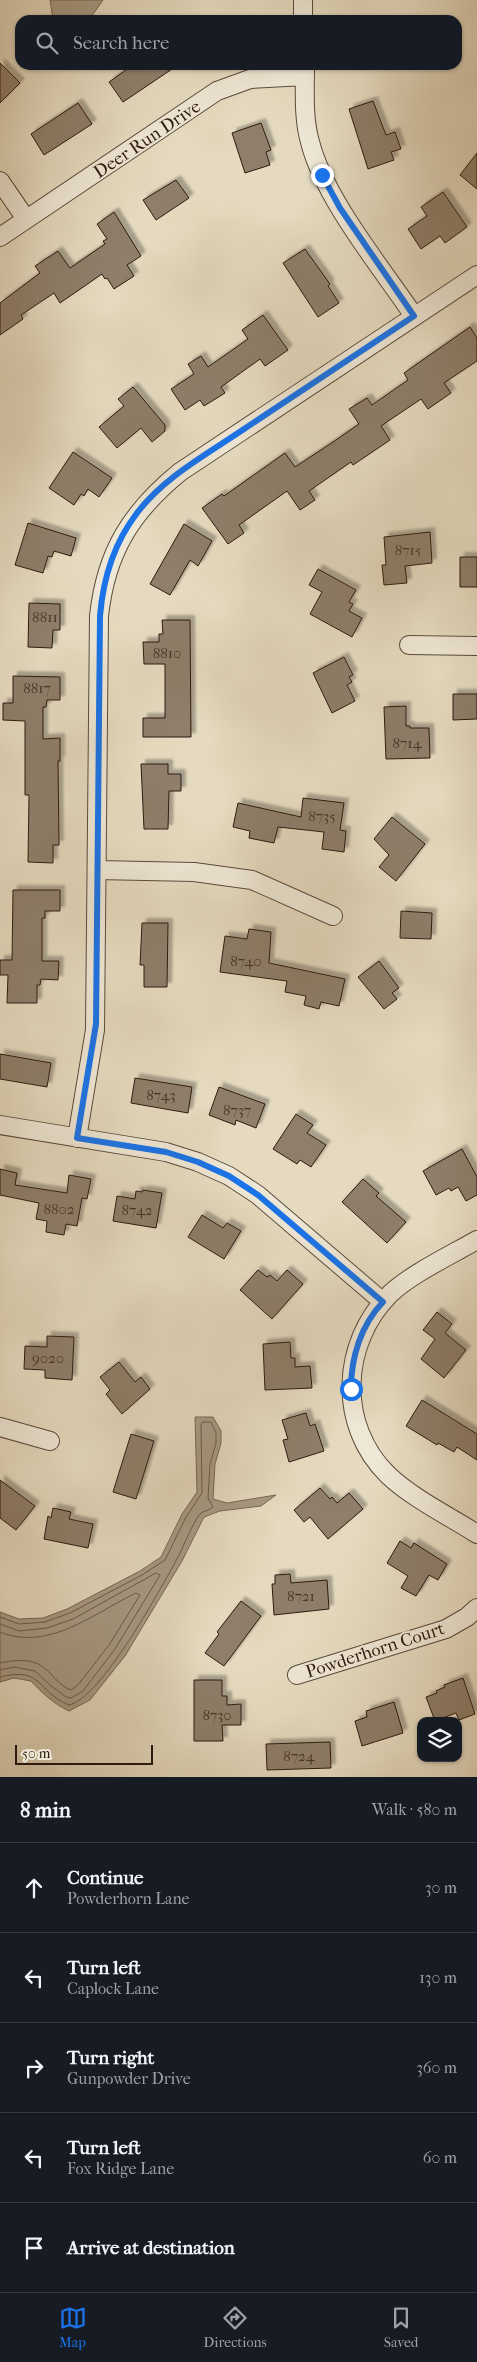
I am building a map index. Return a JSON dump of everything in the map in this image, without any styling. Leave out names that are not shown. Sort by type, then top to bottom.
[{"type":"street","points":[[303,0],[304,15]]},
{"type":"street","points":[[305,70],[307,129],[317,165],[340,208],[414,316]]},
{"type":"street","name":"Deer Run Drive","points":[[0,237],[217,91],[250,79],[305,70]]},
{"type":"street","points":[[0,181],[26,219]]},
{"type":"street","points":[[77,1138],[96,1030],[100,616],[104,581],[121,538],[142,506],[180,472],[477,275]]},
{"type":"street","points":[[409,645],[477,646]]},
{"type":"street","points":[[97,870],[194,872],[252,880],[333,916]]},
{"type":"street","points":[[0,1125],[166,1152],[198,1162],[229,1176],[258,1195],[383,1302]]},
{"type":"street","points":[[477,1240],[405,1283],[383,1302],[365,1327],[353,1364],[353,1406],[362,1438],[375,1459],[392,1479],[477,1534]]},
{"type":"street","points":[[0,1427],[50,1441]]},
{"type":"street","name":"Powderhorn Court","points":[[297,1675],[446,1629],[467,1617],[477,1608]]},
{"type":"water","points":[[50,0],[103,0],[92,15],[52,15]]},
{"type":"water","points":[[195,1417],[213,1417],[221,1431],[221,1443],[215,1464],[213,1499],[227,1503],[276,1495],[261,1506],[220,1511],[204,1517],[182,1561],[125,1656],[90,1700],[69,1711],[49,1698],[31,1681],[14,1678],[0,1682],[0,1612],[19,1619],[43,1618],[67,1609],[140,1571],[161,1557],[182,1514],[197,1492]]},
{"type":"building","points":[[0,63],[20,83],[0,103]]},
{"type":"building","points":[[126,70],[171,70],[123,102],[109,82]]},
{"type":"building","points":[[373,101],[386,135],[395,132],[401,149],[391,152],[394,160],[368,169],[349,109]]},
{"type":"building","points":[[78,103],[92,124],[44,155],[31,134]]},
{"type":"building","points":[[261,123],[271,150],[266,152],[270,165],[245,173],[232,133]]},
{"type":"building","points":[[477,153],[477,189],[460,175]]},
{"type":"building","points":[[176,180],[189,198],[156,220],[143,200]]},
{"type":"building","points":[[443,192],[467,227],[445,243],[440,236],[421,249],[408,229],[427,216],[421,207]]},
{"type":"building","points":[[114,212],[141,256],[127,265],[134,276],[114,289],[102,274],[60,303],[54,293],[21,315],[23,319],[0,335],[0,303],[40,273],[35,266],[58,251],[70,268],[105,244],[103,241],[107,239],[97,224]]},
{"type":"building","points":[[305,249],[330,284],[328,286],[339,303],[318,317],[283,263]]},
{"type":"building","points":[[263,315],[288,350],[265,366],[260,359],[221,387],[225,393],[204,406],[200,400],[185,410],[171,389],[194,374],[188,364],[201,356],[208,367],[248,339],[242,330]]},
{"type":"building","points":[[470,327],[477,338],[477,361],[444,383],[451,393],[428,409],[421,399],[381,426],[390,440],[353,465],[351,462],[309,491],[315,500],[300,510],[287,491],[239,525],[244,533],[228,544],[202,508],[222,494],[224,496],[285,453],[295,467],[333,442],[359,424],[349,409],[367,398],[372,405],[408,380],[404,373]]},
{"type":"building","points":[[133,387],[165,425],[165,431],[152,442],[141,428],[117,448],[99,427],[124,406],[118,399]]},
{"type":"building","points":[[73,452],[112,478],[99,497],[88,489],[84,496],[81,494],[74,505],[49,488]]},
{"type":"building","points":[[28,523],[76,538],[71,556],[54,551],[52,557],[48,556],[43,573],[15,565]]},
{"type":"building","points":[[184,524],[212,541],[198,566],[190,560],[170,595],[150,584]]},
{"type":"building","points":[[430,532],[432,563],[405,566],[407,583],[384,585],[382,565],[386,565],[384,537]]},
{"type":"building","points":[[460,557],[477,557],[477,587],[460,587]]},
{"type":"building","points":[[318,569],[356,590],[349,602],[353,604],[349,611],[362,618],[352,637],[310,614],[322,592],[309,585]]},
{"type":"building","points":[[29,603],[60,604],[60,630],[53,630],[52,648],[28,647]]},
{"type":"building","points":[[162,620],[190,620],[191,737],[143,737],[143,718],[165,718],[165,664],[144,664],[143,642],[159,642],[159,634],[163,634]]},
{"type":"building","points":[[344,657],[353,675],[349,677],[352,682],[347,685],[355,701],[332,713],[313,673]]},
{"type":"building","points":[[13,676],[60,677],[60,700],[47,700],[46,707],[43,707],[43,739],[60,738],[60,761],[58,761],[59,845],[53,845],[53,863],[28,862],[29,795],[25,795],[25,721],[3,720],[3,703],[13,703]]},
{"type":"building","points":[[453,694],[477,694],[477,719],[453,720]]},
{"type":"building","points":[[406,706],[406,726],[410,726],[410,728],[429,728],[430,758],[386,759],[384,707]]},
{"type":"building","points":[[141,764],[168,764],[168,774],[181,774],[181,791],[169,791],[168,829],[144,829]]},
{"type":"building","points":[[303,798],[344,803],[340,830],[346,831],[344,852],[322,849],[324,832],[278,827],[274,843],[249,838],[250,831],[233,827],[238,803],[301,817]]},
{"type":"building","points":[[392,817],[425,844],[396,881],[379,867],[389,855],[374,839]]},
{"type":"building","points":[[13,890],[60,890],[60,911],[45,911],[45,918],[42,918],[42,961],[59,961],[58,980],[41,979],[40,985],[37,985],[37,1003],[7,1003],[8,975],[0,975],[0,960],[12,960]]},
{"type":"building","points":[[401,911],[432,913],[431,939],[400,938]]},
{"type":"building","points":[[142,923],[168,923],[167,987],[144,987],[144,965],[140,965]]},
{"type":"building","points":[[249,929],[271,932],[269,963],[345,979],[339,1006],[321,1002],[319,1009],[304,1005],[306,996],[285,992],[287,981],[220,972],[225,936],[247,939]]},
{"type":"building","points":[[379,961],[399,988],[392,993],[397,999],[384,1009],[358,977]]},
{"type":"building","points":[[0,1054],[51,1063],[47,1087],[0,1079]]},
{"type":"building","points":[[135,1078],[192,1087],[188,1113],[131,1103]]},
{"type":"building","points":[[219,1087],[265,1104],[256,1128],[236,1120],[235,1125],[209,1115]]},
{"type":"building","points":[[296,1114],[313,1125],[307,1133],[326,1145],[311,1167],[300,1160],[297,1164],[273,1149]]},
{"type":"building","points":[[462,1149],[477,1177],[477,1195],[466,1201],[458,1187],[451,1191],[449,1188],[436,1195],[423,1171]]},
{"type":"building","points":[[0,1169],[17,1173],[15,1185],[67,1193],[69,1175],[91,1179],[87,1199],[82,1198],[77,1226],[66,1224],[64,1235],[46,1232],[47,1221],[36,1219],[39,1203],[0,1195]]},
{"type":"building","points":[[363,1179],[379,1193],[376,1196],[406,1222],[387,1243],[342,1202]]},
{"type":"building","points":[[143,1190],[162,1193],[156,1228],[113,1221],[117,1196],[135,1199],[136,1191],[142,1192]]},
{"type":"building","points":[[202,1215],[223,1228],[227,1223],[241,1231],[224,1259],[188,1237]]},
{"type":"building","points":[[258,1270],[267,1277],[270,1275],[277,1281],[287,1270],[303,1284],[272,1319],[240,1290]]},
{"type":"building","points":[[437,1312],[452,1324],[445,1333],[466,1350],[444,1378],[421,1359],[435,1339],[423,1330]]},
{"type":"building","points":[[47,1336],[74,1337],[72,1380],[45,1378],[45,1370],[24,1369],[25,1346],[47,1347]]},
{"type":"building","points":[[290,1342],[291,1358],[295,1358],[295,1367],[310,1366],[312,1388],[265,1390],[263,1344]]},
{"type":"building","points":[[119,1362],[135,1382],[141,1377],[150,1389],[122,1414],[106,1394],[110,1390],[100,1377]]},
{"type":"building","points":[[422,1400],[477,1434],[477,1460],[457,1447],[454,1452],[438,1443],[437,1445],[406,1426]]},
{"type":"building","points":[[306,1413],[310,1426],[315,1424],[324,1451],[289,1462],[283,1440],[288,1439],[282,1420]]},
{"type":"building","points":[[131,1434],[154,1441],[136,1499],[113,1492]]},
{"type":"building","points":[[0,1480],[35,1506],[16,1530],[0,1518]]},
{"type":"building","points":[[320,1488],[330,1499],[332,1497],[337,1503],[349,1493],[363,1509],[328,1539],[310,1517],[304,1522],[294,1510]]},
{"type":"building","points":[[53,1508],[71,1512],[69,1519],[93,1524],[88,1548],[44,1539],[48,1516],[51,1518]]},
{"type":"building","points":[[400,1541],[411,1548],[414,1543],[447,1564],[438,1580],[429,1575],[416,1596],[401,1588],[408,1576],[387,1563]]},
{"type":"building","points":[[290,1574],[291,1583],[327,1580],[329,1609],[274,1615],[272,1584],[275,1584],[275,1575]]},
{"type":"building","points":[[241,1601],[261,1616],[224,1666],[205,1653],[219,1634],[217,1632]]},
{"type":"building","points":[[463,1678],[475,1714],[462,1719],[462,1717],[458,1717],[456,1713],[446,1717],[434,1717],[426,1697],[437,1693],[436,1691],[445,1687],[444,1685]]},
{"type":"building","points":[[194,1680],[222,1680],[222,1696],[227,1696],[227,1705],[241,1704],[241,1725],[222,1725],[223,1741],[194,1741]]},
{"type":"building","points":[[394,1702],[403,1733],[362,1746],[355,1721],[367,1717],[366,1711]]},
{"type":"building","points":[[330,1742],[331,1768],[267,1770],[266,1744]]},
{"type":"route","points":[[322,175],[340,208],[414,316],[180,472],[142,506],[115,550],[104,581],[100,616],[96,1024],[77,1138],[166,1152],[198,1162],[229,1176],[251,1189],[383,1302],[365,1327],[359,1341],[354,1356],[351,1389]]}]
